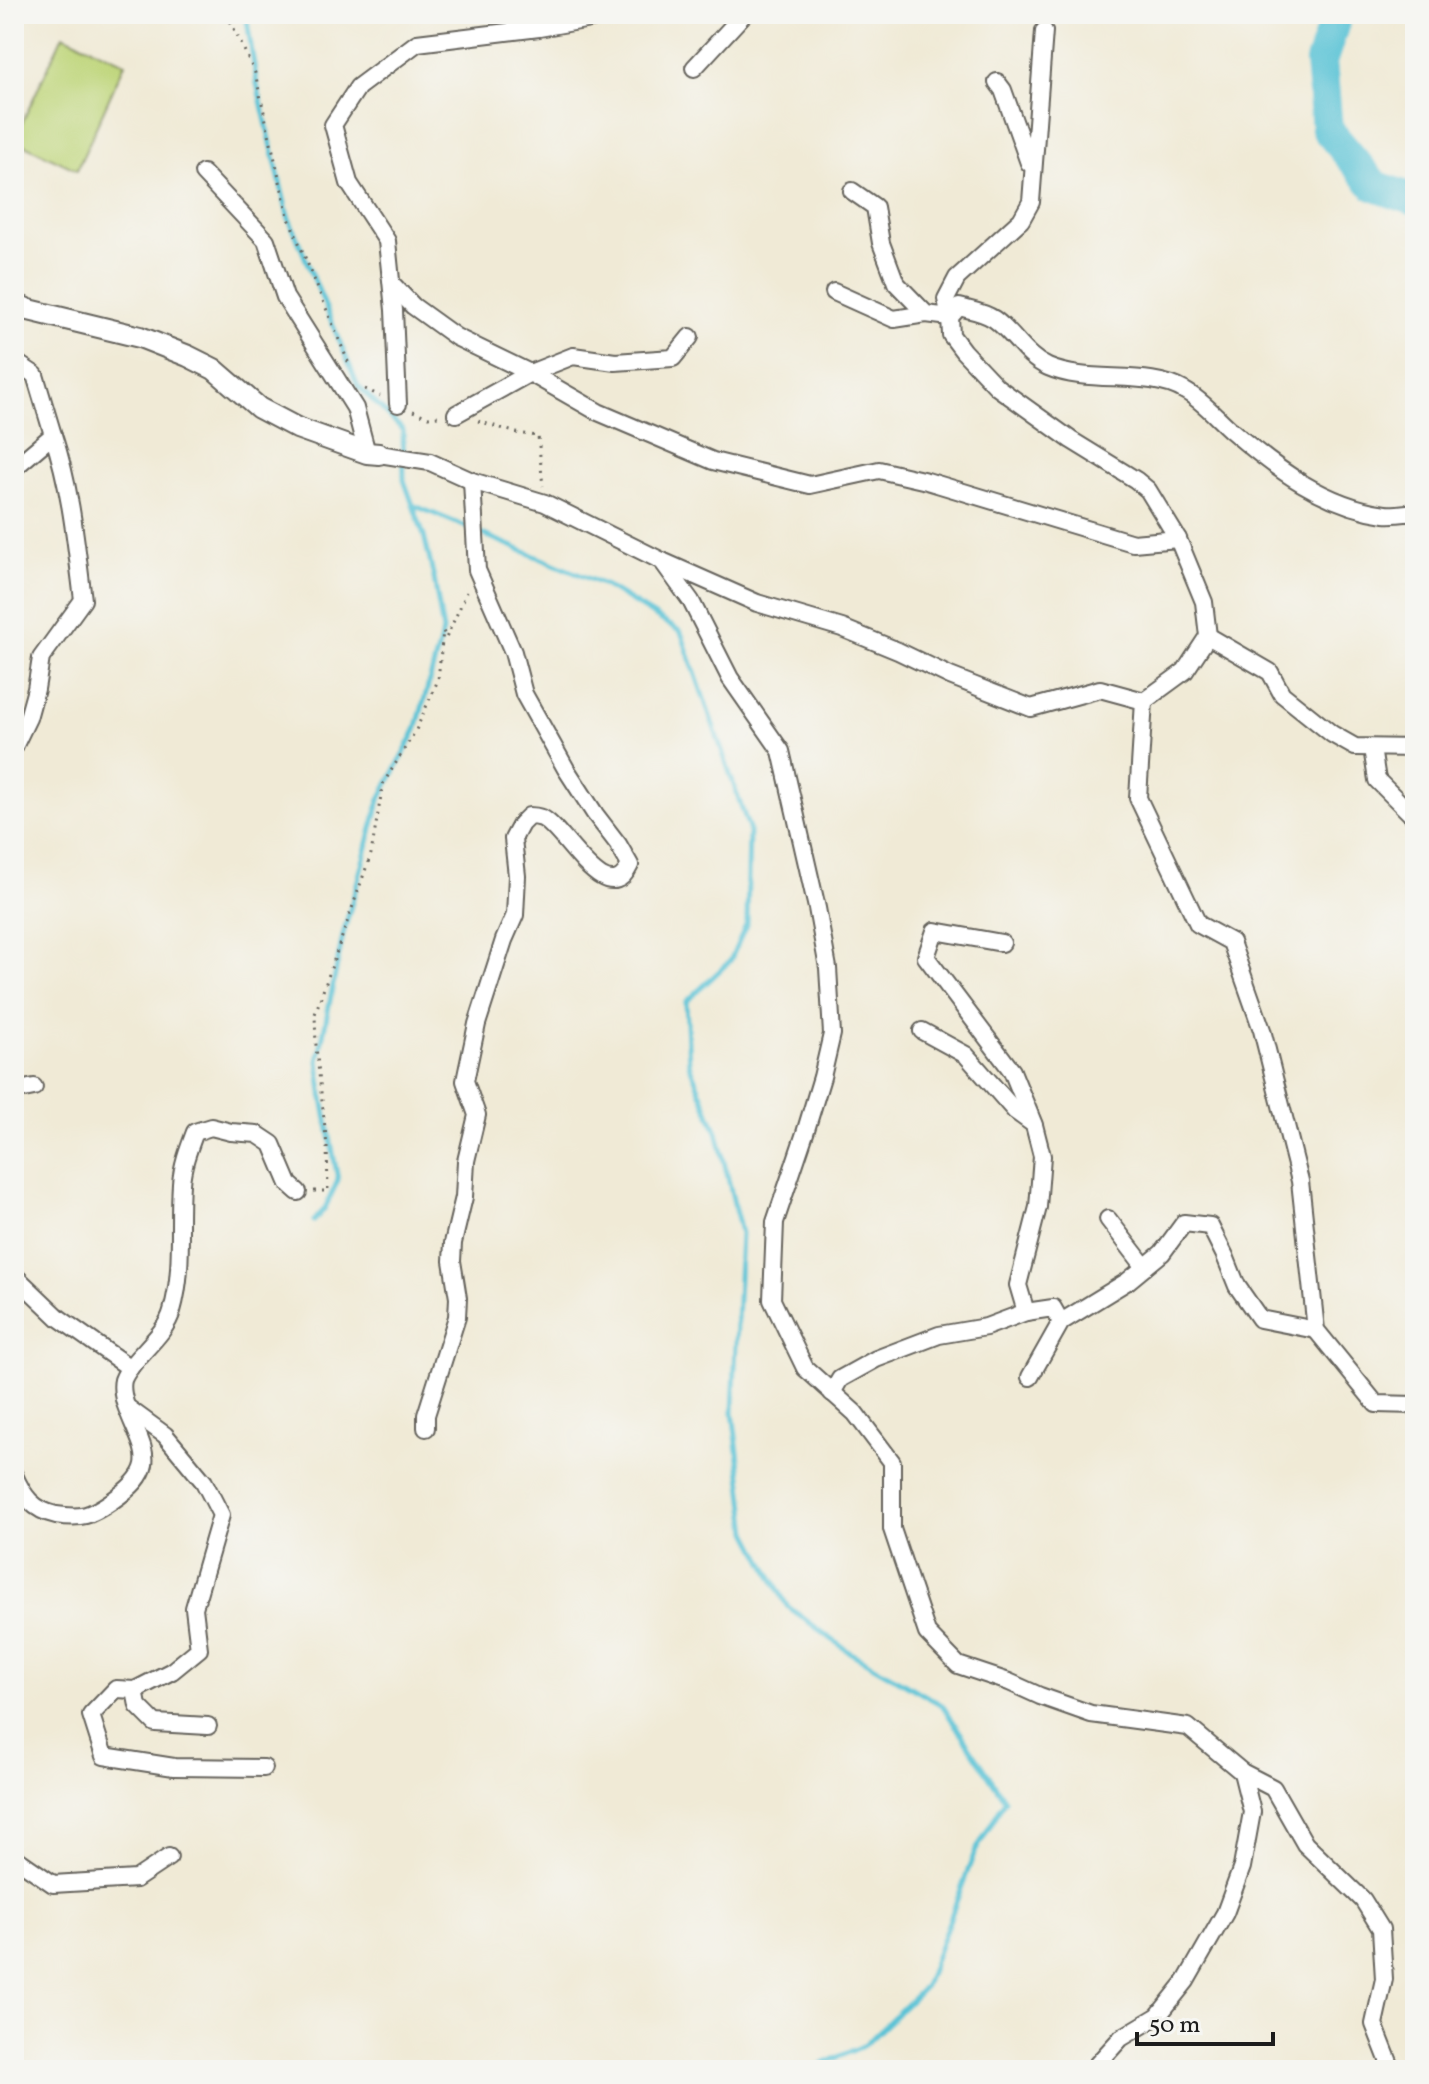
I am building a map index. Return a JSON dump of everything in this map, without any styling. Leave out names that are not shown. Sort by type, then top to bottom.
[{"type":"street","points":[[398,404],[387,241],[349,183],[333,125],[358,87],[417,43],[539,28],[619,14]]},
{"type":"street","points":[[694,68],[744,14]]},
{"type":"street","points":[[1044,31],[1031,202],[1021,220],[957,278],[946,299],[951,335],[997,387],[1148,490],[1178,539],[1204,602],[1208,636],[1185,671],[1144,701]]},
{"type":"street","points":[[997,82],[1003,90],[1033,172]]},
{"type":"street","points":[[203,173],[266,240],[285,297],[355,408],[373,453]]},
{"type":"street","points":[[852,191],[875,207],[881,243],[896,283],[926,314]]},
{"type":"street","points":[[392,284],[413,306],[456,337],[530,373],[598,412],[713,461],[810,485],[879,470],[927,481],[1133,543],[1178,539]]},
{"type":"street","points":[[834,292],[894,319],[926,314],[950,317]]},
{"type":"street","points":[[14,303],[29,310],[140,337],[188,356],[214,369],[259,408],[297,428],[373,453],[430,462],[472,481],[545,503],[662,561],[757,603],[842,628],[1031,708],[1100,689],[1144,701]]},
{"type":"street","points":[[950,317],[959,307],[994,318],[1021,347],[1047,367],[1071,374],[1173,385],[1188,392],[1262,456],[1327,497],[1357,508],[1388,514],[1415,512]]},
{"type":"street","points":[[456,414],[530,373],[573,356],[615,362],[673,358],[690,337]]},
{"type":"street","points":[[14,361],[35,375],[64,468],[83,600],[41,658],[28,718],[14,747]]},
{"type":"street","points":[[14,468],[53,435]]},
{"type":"street","points":[[426,1428],[426,1415],[457,1317],[453,1243],[477,1115],[465,1081],[477,1024],[515,915],[517,876],[513,839],[529,816],[541,817],[600,878],[613,881],[625,875],[630,865],[566,769],[524,694],[513,652],[477,570],[472,481]]},
{"type":"street","points":[[662,561],[691,601],[730,678],[781,751],[828,968],[832,1034],[822,1077],[775,1222],[772,1300],[805,1368],[855,1413],[892,1462],[892,1529],[927,1633],[958,1665],[1040,1696],[1091,1714],[1188,1727],[1242,1772],[1273,1788],[1305,1844],[1363,1900],[1381,1929],[1384,1979],[1374,2024],[1392,2070]]},
{"type":"street","points":[[1208,636],[1270,672],[1282,694],[1332,734],[1355,747],[1415,748]]},
{"type":"street","points":[[1144,701],[1138,798],[1198,924],[1231,942],[1262,1030],[1300,1181],[1316,1330],[1376,1404],[1415,1405]]},
{"type":"street","points":[[1372,748],[1377,780],[1415,818]]},
{"type":"street","points":[[1002,943],[935,931],[926,957],[1012,1071],[1034,1125],[1042,1156],[1038,1207],[1018,1285],[1026,1312]]},
{"type":"street","points":[[922,1031],[966,1055],[1015,1111],[1034,1125]]},
{"type":"street","points":[[14,1091],[34,1087]]},
{"type":"street","points":[[14,1475],[24,1496],[42,1512],[74,1518],[95,1512],[134,1484],[143,1471],[144,1448],[126,1406],[122,1387],[130,1368],[151,1346],[172,1313],[181,1250],[181,1182],[195,1132],[211,1127],[257,1134],[272,1144],[289,1184],[298,1192]]},
{"type":"street","points":[[1108,1219],[1145,1267]]},
{"type":"street","points":[[1030,1377],[1061,1322],[1128,1281],[1162,1253],[1184,1223],[1210,1226],[1237,1286],[1260,1319],[1316,1330]]},
{"type":"street","points":[[14,1275],[59,1318],[130,1368]]},
{"type":"street","points":[[832,1393],[840,1379],[876,1359],[939,1335],[986,1327],[1026,1312],[1053,1308],[1061,1322]]},
{"type":"street","points":[[126,1406],[165,1435],[204,1482],[221,1515],[194,1608],[199,1649],[172,1671],[135,1690],[116,1689],[91,1715],[104,1756],[174,1767],[264,1768]]},
{"type":"street","points":[[135,1690],[138,1706],[155,1723],[208,1726]]},
{"type":"street","points":[[1092,2070],[1121,2038],[1158,2016],[1186,1981],[1225,1913],[1242,1867],[1252,1812],[1242,1772]]},
{"type":"street","points":[[14,1857],[53,1884],[136,1879],[169,1857]]},
{"type":"path","points":[[227,14],[255,73],[288,216],[352,372]]},
{"type":"path","points":[[358,386],[428,417],[456,414],[517,433],[538,436],[545,503]]},
{"type":"path","points":[[298,1192],[328,1191],[315,1014],[371,854],[383,784],[416,730],[438,680],[443,631],[446,638],[477,570]]},
{"type":"green space","points":[[63,35],[125,63],[77,170],[14,140]]},
{"type":"waterway","points":[[246,14],[257,84],[288,216],[358,386],[403,430],[404,480],[424,536],[443,631],[416,730],[380,799],[343,935],[318,1061],[338,1180],[325,1208],[314,1221]]},
{"type":"waterway","points":[[1337,14],[1321,62],[1327,129],[1375,186],[1415,200]]},
{"type":"waterway","points":[[413,505],[471,529]]},
{"type":"waterway","points":[[480,533],[604,585],[681,632],[749,829],[747,923],[730,961],[686,1002],[689,1064],[717,1132],[741,1233],[733,1412],[748,1532],[787,1606],[849,1652],[942,1705],[1005,1800],[974,1854],[925,1986],[865,2045],[809,2070]]}]
